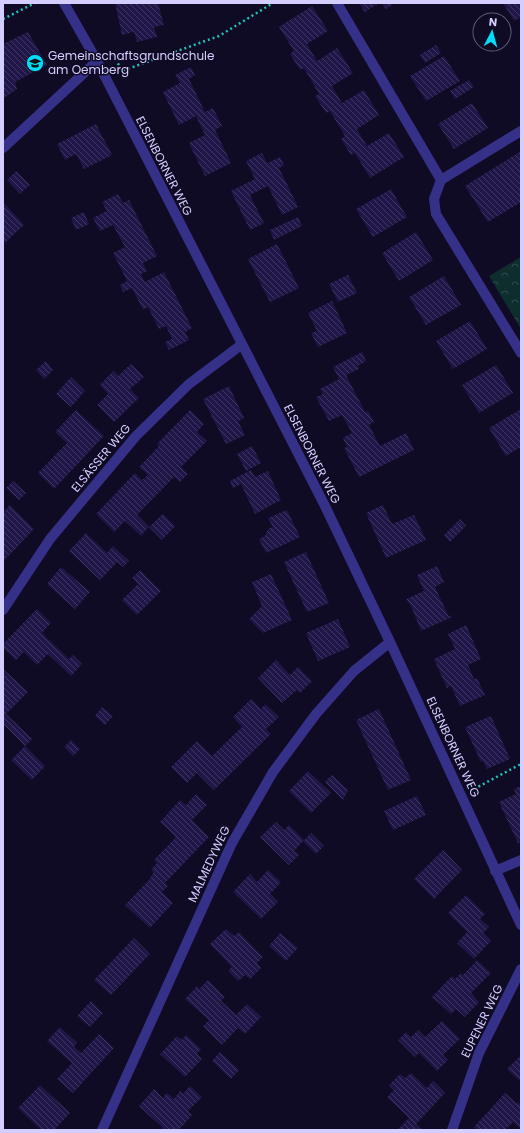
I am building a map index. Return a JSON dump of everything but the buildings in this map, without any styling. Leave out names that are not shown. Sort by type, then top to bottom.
[{"type":"street","name":"ELSENBORNER WEG","points":[[64,3],[97,61],[241,345],[325,506],[390,642],[495,872],[521,925]]},
{"type":"street","points":[[337,3],[441,180]]},
{"type":"street","points":[[3,148],[97,61]]},
{"type":"street","points":[[521,131],[441,180],[434,199],[436,214],[521,353]]},
{"type":"street","name":"ELSÄSSER WEG","points":[[3,610],[50,539],[136,436],[189,384],[241,345]]},
{"type":"street","name":"MALMEDYWEG","points":[[102,1130],[232,843],[273,772],[316,714],[354,671],[390,642]]},
{"type":"street","points":[[495,872],[521,860]]},
{"type":"street","name":"EUPENER WEG","points":[[452,1130],[479,1053],[521,969]]},
{"type":"path","points":[[3,19],[35,3]]},
{"type":"path","points":[[97,61],[112,52],[122,71],[219,36],[272,3]]},
{"type":"path","points":[[461,795],[521,764]]},
{"type":"green space","points":[[521,257],[521,329],[489,276]]},
{"type":"place","name":"Gemeinschaftsgrundschule am Oemberg","points":[[35,63]]}]
